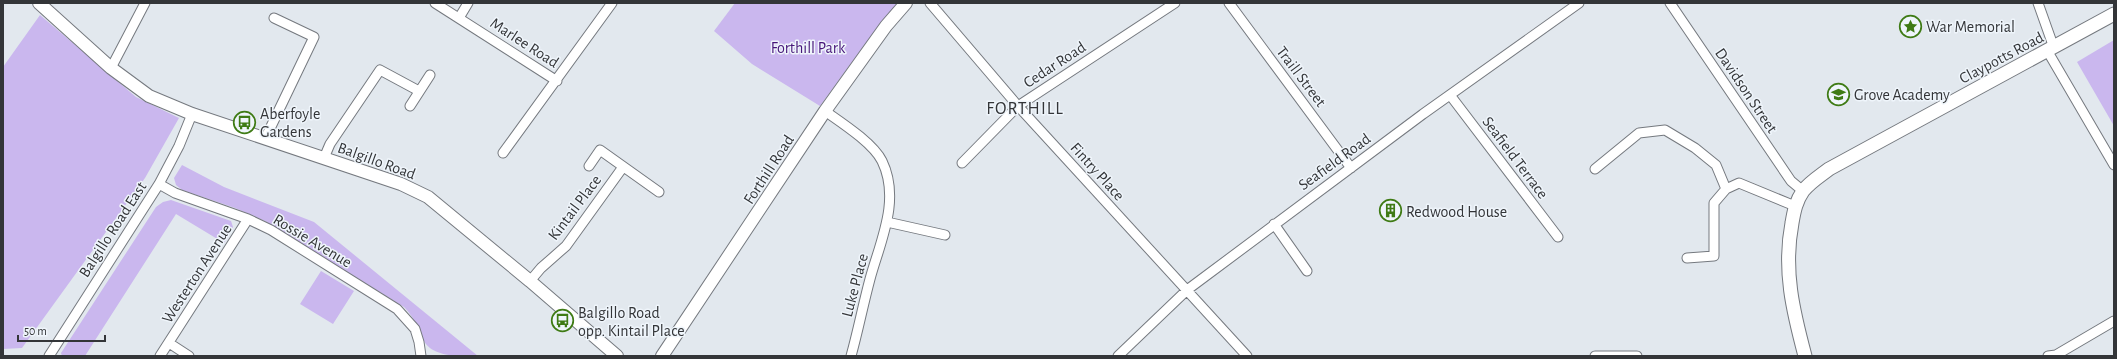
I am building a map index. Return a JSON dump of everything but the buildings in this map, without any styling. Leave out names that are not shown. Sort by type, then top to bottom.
[{"type":"main road","name":"Claypotts Road","points":[[1805,356],[1787,273],[1788,241],[1795,206],[1803,191],[1812,181],[1829,169],[2051,50],[2114,14]]},
{"type":"street","name":"Balgillo Road","points":[[39,3],[112,68],[149,96],[192,114],[401,184],[428,197],[530,281],[617,356]]},
{"type":"street","points":[[112,68],[145,3]]},
{"type":"street","name":"Marlee Road","points":[[435,3],[557,81]]},
{"type":"street","points":[[459,18],[468,3]]},
{"type":"street","name":"Marlee Road","points":[[503,153],[557,81],[612,3]]},
{"type":"street","name":"Forthill Road","points":[[662,356],[826,111],[886,26],[906,3]]},
{"type":"street","name":"Fintry Place","points":[[930,3],[1018,106],[1247,356]]},
{"type":"street","name":"Cedar Road","points":[[962,163],[1018,106],[1174,3]]},
{"type":"street","name":"Traill Street","points":[[1229,3],[1351,168]]},
{"type":"street","name":"Davidson Street","points":[[1670,3],[1792,181],[1803,191]]},
{"type":"street","points":[[2038,3],[2051,50],[2114,165]]},
{"type":"street","name":"Seafield Road","points":[[1118,356],[1187,290],[1274,224],[1575,4]]},
{"type":"street","points":[[265,139],[314,36],[274,18]]},
{"type":"street","points":[[324,158],[330,144],[380,70],[419,91]]},
{"type":"street","points":[[410,106],[430,75]]},
{"type":"street","name":"Seafield Terrace","points":[[1450,95],[1558,237]]},
{"type":"street","name":"Luke Place","points":[[826,111],[860,137],[881,161],[888,180],[889,202],[887,222],[870,280],[851,356]]},
{"type":"street","name":"Balgillo Road East","points":[[49,356],[159,184],[179,146],[192,114]]},
{"type":"street","points":[[1595,169],[1639,133],[1665,130],[1695,148],[1716,165],[1726,189]]},
{"type":"street","name":"Kintail Place","points":[[589,166],[600,150],[659,192]]},
{"type":"street","name":"Kintail Place","points":[[530,281],[541,268],[566,246],[623,167]]},
{"type":"street","points":[[1687,258],[1714,256],[1714,203],[1726,189],[1739,183],[1795,206]]},
{"type":"street","name":"Rossie Avenue","points":[[159,184],[175,193],[248,219],[271,230],[397,309],[415,329],[422,356]]},
{"type":"street","name":"Westerton Avenue","points":[[160,356],[248,219]]},
{"type":"street","points":[[887,222],[946,235]]},
{"type":"street","points":[[1274,224],[1307,271]]},
{"type":"street","points":[[2053,356],[2114,321]]},
{"type":"street","name":"Westerton Avenue","points":[[169,343],[189,356]]},
{"type":"street","points":[[1595,356],[1638,356]]},
{"type":"green space","name":"Forthill Park","points":[[735,3],[901,3],[863,47],[820,106],[752,64],[714,31]]},
{"type":"green space","points":[[40,15],[136,97],[179,118],[145,178],[22,348],[3,349],[3,67]]},
{"type":"green space","points":[[2114,40],[2114,126],[2077,62]]},
{"type":"green space","points":[[182,165],[224,187],[314,222],[478,356],[448,355],[434,351],[428,347],[414,320],[404,307],[265,221],[235,208],[182,190],[176,185],[174,178]]},
{"type":"green space","points":[[171,200],[231,221],[233,227],[224,243],[176,214],[85,356],[62,356],[61,353],[156,207],[163,202]]},
{"type":"green space","points":[[321,271],[354,291],[333,324],[300,304]]},
{"type":"place","name":"War Memorial","points":[[1910,26]]},
{"type":"place","name":"Grove Academy","points":[[1839,94]]},
{"type":"place","name":"Aberfoyle Gardens","points":[[245,122]]},
{"type":"place","name":"Redwood House","points":[[1390,211]]},
{"type":"place","name":"Balgillo Road opp. Kintail Place","points":[[563,321]]},
{"type":"district","name":"FORTHILL","points":[[1025,108]]}]
